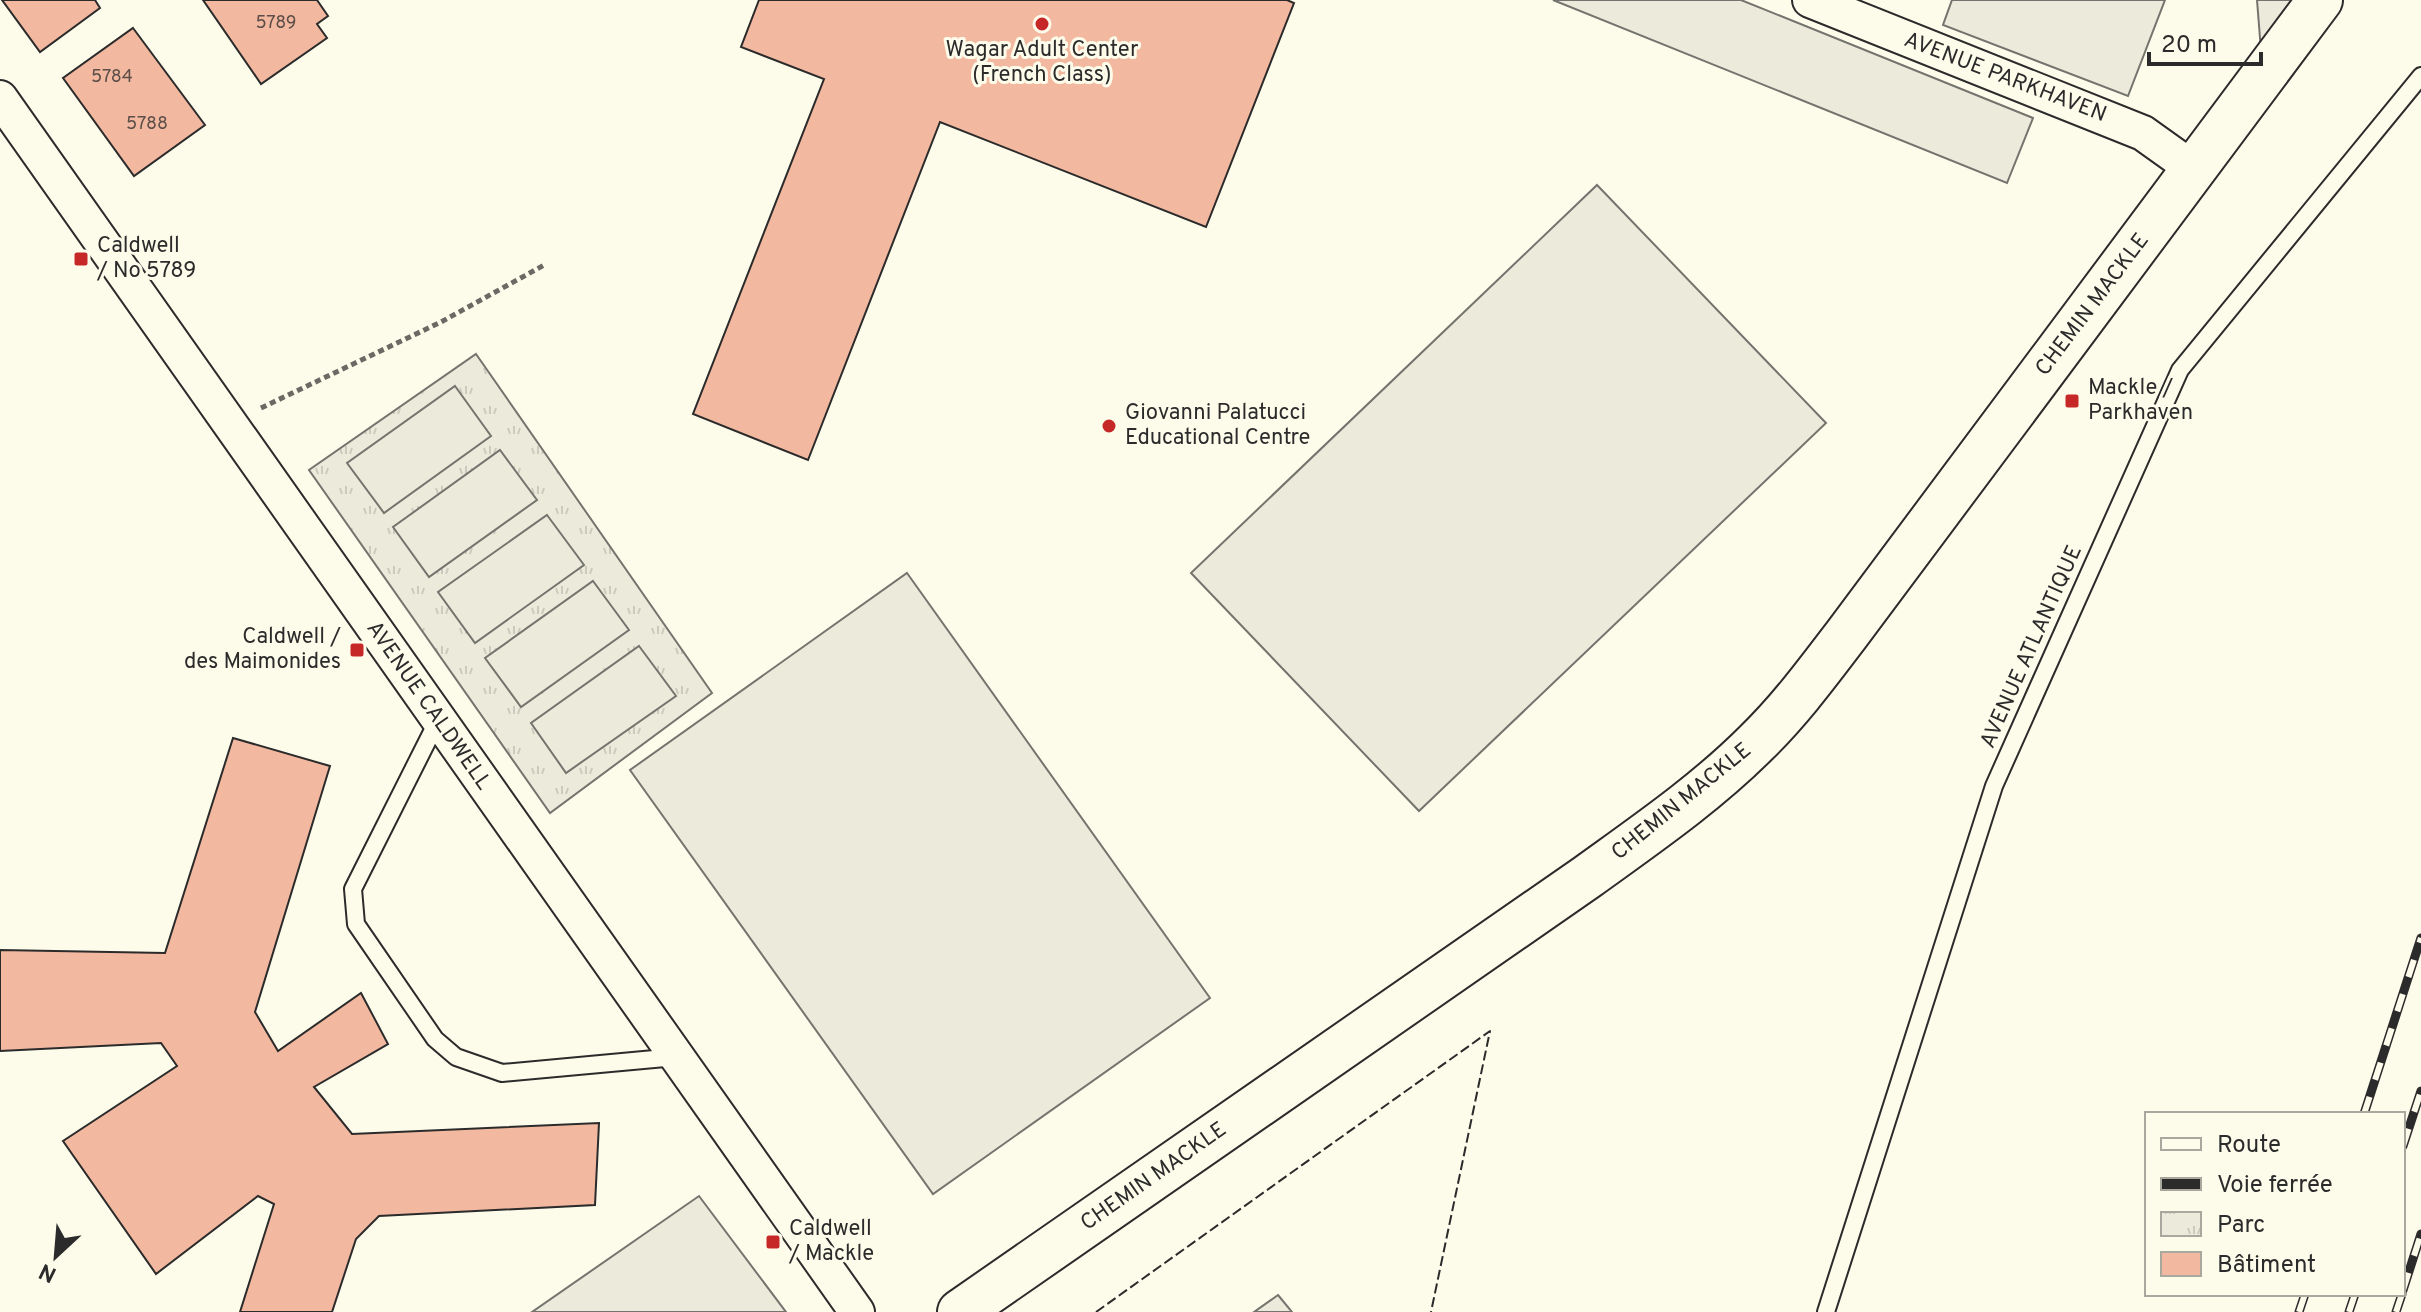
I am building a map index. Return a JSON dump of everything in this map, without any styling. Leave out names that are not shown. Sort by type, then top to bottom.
[{"type":"street","name":"AVENUE PARKHAVEN","points":[[1810,0],[2143,133],[2192,168]]},
{"type":"street","name":"CHEMIN MACKLE","points":[[960,1312],[1610,861],[1736,763],[1780,718],[1822,667],[2320,0]]},
{"type":"street","name":"AVENUE CALDWELL","points":[[0,98],[857,1312]]},
{"type":"lane","name":"AVENUE ATLANTIQUE","points":[[1826,1312],[1994,786],[2180,370],[2421,76]]},
{"type":"lane","points":[[438,720],[353,889],[356,924],[435,1039],[456,1057],[502,1073],[676,1057]]},
{"type":"path","points":[[255,411],[441,322],[546,264]]},
{"type":"green space","points":[[1597,185],[1826,423],[1419,811],[1191,573]]},
{"type":"green space","points":[[476,354],[712,693],[550,813],[309,470]]},
{"type":"green space","points":[[455,386],[491,436],[384,513],[347,463]]},
{"type":"green space","points":[[500,450],[537,500],[429,577],[393,527]]},
{"type":"green space","points":[[547,515],[584,565],[475,643],[438,592]]},
{"type":"green space","points":[[907,573],[1210,998],[933,1194],[630,770]]},
{"type":"green space","points":[[593,581],[629,630],[521,707],[485,658]]},
{"type":"green space","points":[[639,646],[676,696],[566,773],[531,723]]},
{"type":"shaded area","points":[[1553,0],[1741,0],[2033,118],[2007,183]]},
{"type":"shaded area","points":[[1952,0],[2165,0],[2128,96],[1943,25]]},
{"type":"shaded area","points":[[2257,0],[2320,0],[2263,76]]},
{"type":"shaded area","points":[[699,1196],[786,1312],[532,1312]]},
{"type":"shaded area","points":[[1278,1295],[1292,1312],[1254,1312]]},
{"type":"building","points":[[2,0],[95,0],[100,8],[40,52]]},
{"type":"building","points":[[203,0],[317,0],[328,16],[317,24],[327,38],[261,84]]},
{"type":"building","points":[[759,0],[1287,0],[1294,3],[1206,227],[940,122],[808,460],[693,414],[824,79],[741,47]]},
{"type":"building","points":[[133,28],[205,125],[134,176],[63,78]]},
{"type":"building","points":[[233,738],[330,766],[255,1012],[278,1051],[361,993],[388,1044],[314,1087],[352,1134],[599,1123],[595,1205],[379,1216],[356,1239],[332,1312],[240,1312],[274,1204],[258,1196],[156,1274],[63,1141],[177,1066],[161,1043],[0,1051],[0,950],[165,953]]},
{"type":"railway","points":[[2365,1112],[2421,938]]},
{"type":"railway","points":[[2405,1140],[2421,1091]]},
{"type":"railway","points":[[2405,1284],[2421,1234]]},
{"type":"railway","points":[[2299,1312],[2304,1296]]},
{"type":"railway","points":[[2349,1312],[2354,1296]]},
{"type":"railway","points":[[2396,1312],[2401,1296]]},
{"type":"fence","points":[[1096,1312],[1490,1031],[1431,1312]]},
{"type":"place","name":"Wagar Adult Center (French Class)","points":[[1042,24]]},
{"type":"place","name":"Caldwell / No 5789","points":[[81,259]]},
{"type":"place","name":"Mackle / Parkhaven","points":[[2072,401]]},
{"type":"place","name":"Giovanni Palatucci Educational Centre","points":[[1109,426]]},
{"type":"place","name":"Caldwell / des Maimonides","points":[[357,650]]},
{"type":"place","name":"Caldwell / Mackle","points":[[773,1242]]}]
